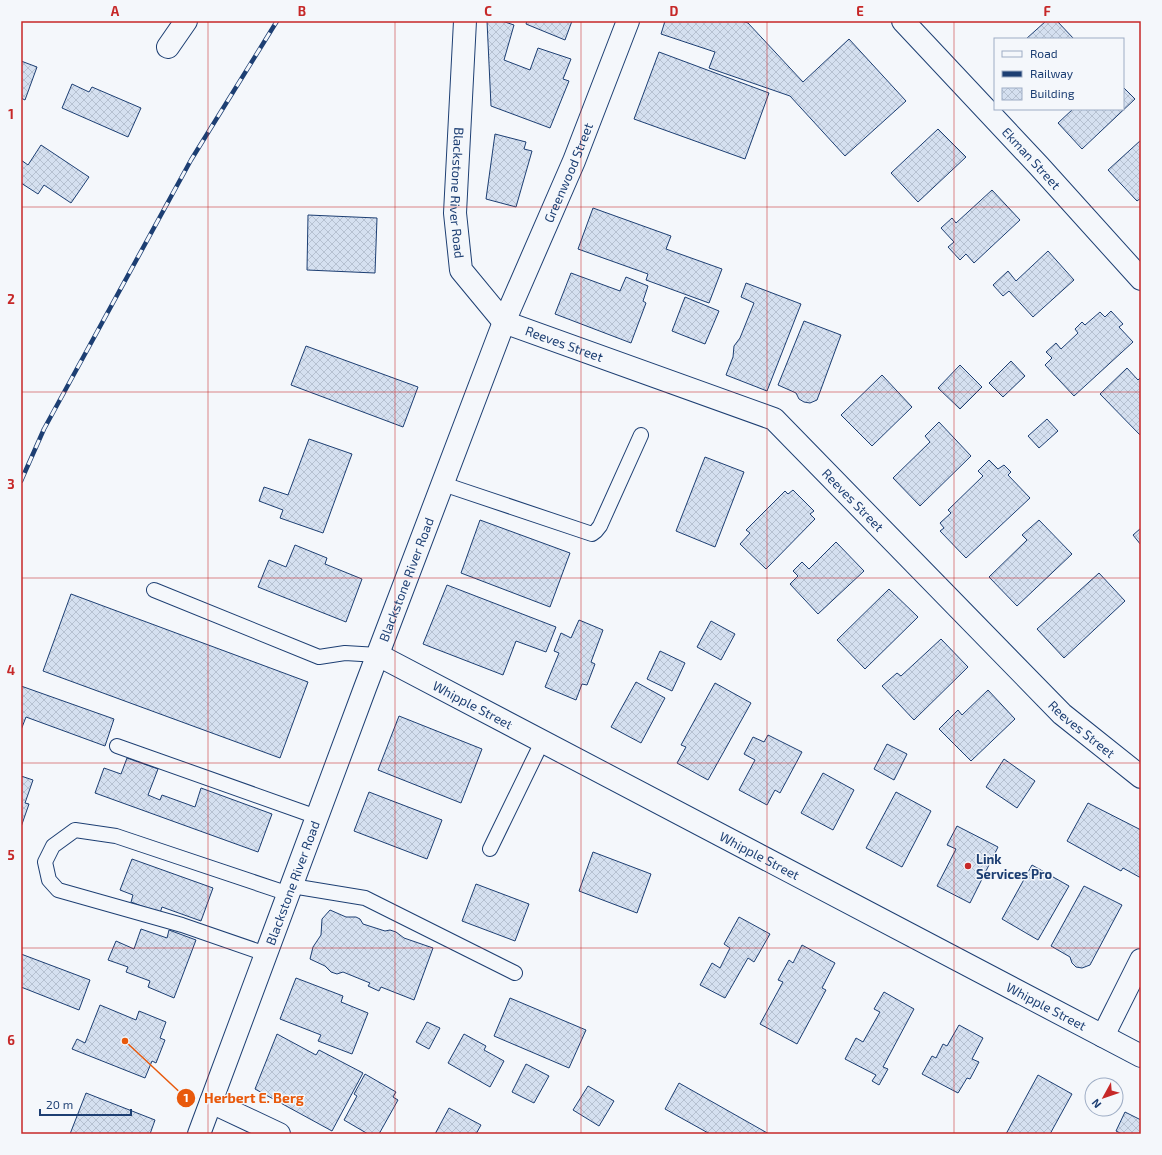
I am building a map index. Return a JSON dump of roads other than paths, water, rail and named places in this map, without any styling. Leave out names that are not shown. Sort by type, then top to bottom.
[{"type":"street","points":[[168,47],[186,21]]},
{"type":"street","name":"Blackstone River Road","points":[[199,1134],[504,322],[461,270],[455,213],[465,21]]},
{"type":"street","name":"Greenwood Street","points":[[504,322],[574,161],[628,21]]},
{"type":"street","name":"Ekman Street","points":[[908,23],[1141,279]]},
{"type":"street","name":"Reeves Street","points":[[504,322],[774,419],[1062,714],[1141,777]]},
{"type":"street","name":"Whipple Street","points":[[378,655],[1141,1056]]},
{"type":"street","points":[[1103,1036],[1141,960]]},
{"type":"street","points":[[211,1102],[279,1134]]},
{"type":"lane","points":[[443,484],[592,534],[600,526],[641,435]]},
{"type":"lane","points":[[154,590],[319,657],[345,653],[378,655]]},
{"type":"lane","points":[[490,849],[542,742]]},
{"type":"lane","points":[[117,746],[317,817]]},
{"type":"lane","points":[[266,954],[182,925],[58,890],[49,880],[45,862],[53,846],[75,830],[116,836],[290,890],[365,898],[515,973]]},
{"type":"railway","points":[[21,481],[44,429],[191,160],[277,21]]},
{"type":"place","name":"Link Services Pro","points":[[968,866]]},
{"type":"place","name":"Herbert E. Berg","points":[[125,1041]]}]
